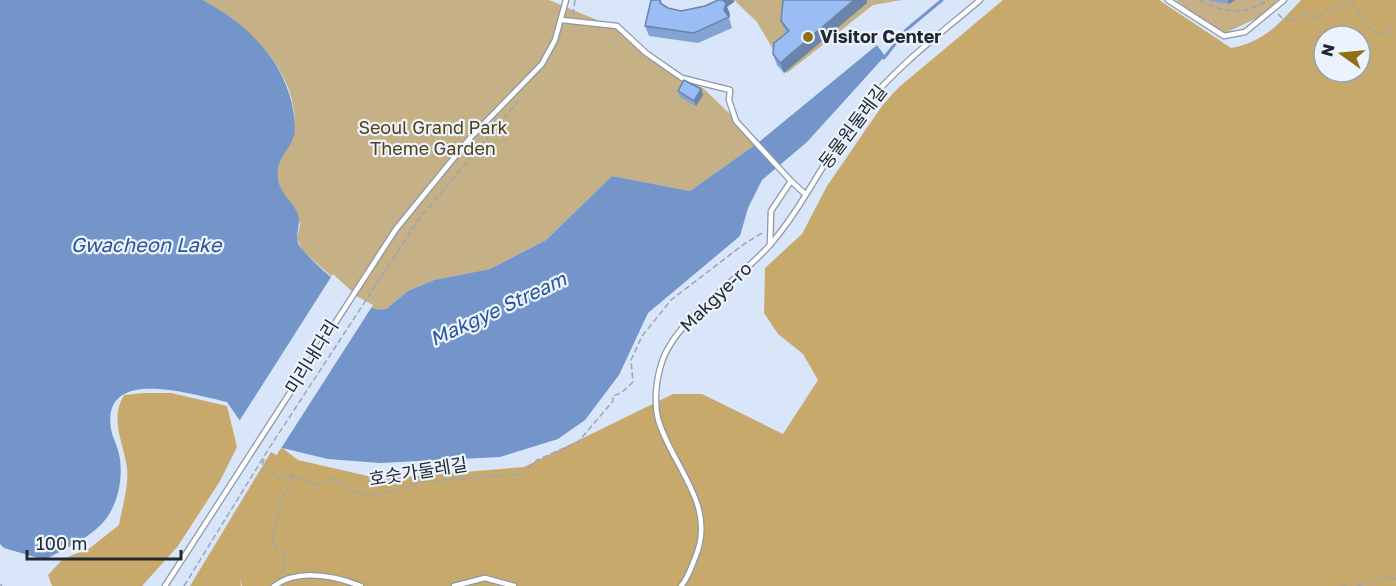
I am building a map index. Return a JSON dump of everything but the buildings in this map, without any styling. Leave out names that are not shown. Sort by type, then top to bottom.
[{"type":"lane","name":"미리내다리","points":[[165,586],[367,270],[396,229],[464,145],[542,64],[555,40],[566,0]]},
{"type":"lane","name":"동물원둘레길","points":[[770,245],[859,114],[891,76],[980,0]]},
{"type":"lane","points":[[1168,0],[1224,36],[1245,32],[1284,0]]},
{"type":"lane","points":[[562,20],[617,26],[646,53],[682,78],[730,90],[729,100],[736,121],[805,194]]},
{"type":"lane","points":[[770,245],[771,212],[791,181]]},
{"type":"lane","name":"Makgye-ro","points":[[681,586],[701,544],[702,524],[693,489],[658,418],[656,394],[660,366],[666,351],[681,328],[770,245]]},
{"type":"lane","points":[[276,585],[295,576],[314,576],[337,578],[361,586]]},
{"type":"lane","points":[[454,586],[485,578],[514,586]]},
{"type":"path","points":[[572,21],[575,0]]},
{"type":"path","points":[[1200,0],[1219,11],[1250,10],[1264,1],[1283,19],[1294,21],[1300,15],[1318,17],[1340,4],[1353,3],[1363,25],[1370,31],[1383,35],[1388,29],[1396,26]]},
{"type":"path","name":"미리내다리","points":[[184,586],[267,451],[379,278],[440,192],[525,93]]},
{"type":"path","name":"호숫가둘레길","points":[[267,451],[262,465],[278,477],[293,476],[316,485],[335,479],[356,492],[372,494],[407,489],[418,482],[522,474],[537,460],[578,442],[606,411],[613,401],[613,396],[621,393],[633,382],[631,360],[642,336],[684,288],[771,226]]},
{"type":"path","points":[[276,585],[285,569],[284,552],[275,546],[272,537],[280,502],[293,476]]},
{"type":"path","points":[[1357,586],[1385,577],[1396,579]]},
{"type":"path","points":[[1341,586],[1352,586]]},
{"type":"green space","name":"Seoul Grand Park Theme Garden","points":[[203,0],[549,0],[609,25],[704,89],[759,142],[690,191],[612,176],[546,240],[490,269],[434,280],[408,291],[386,309],[374,309],[357,299],[303,251],[297,239],[300,224],[282,192],[278,175],[281,157],[294,133],[294,111],[289,91],[281,72],[254,38],[238,23]]},
{"type":"green space","name":"Visitor Center","points":[[734,0],[902,0],[873,5],[787,73],[757,22]]},
{"type":"green space","points":[[1176,0],[1278,0],[1264,15],[1225,33]]},
{"type":"shaded area","points":[[1003,0],[1159,0],[1231,48],[1262,37],[1301,0],[1396,0],[1396,586],[242,586],[240,580],[241,586],[190,586],[271,452],[277,455],[281,447],[298,460],[381,479],[524,467],[673,394],[702,394],[783,434],[818,380],[803,354],[778,334],[764,313],[765,268],[802,234],[827,186],[882,106],[898,88]]},
{"type":"shaded area","points":[[171,393],[227,406],[237,447],[220,481],[178,546],[142,586],[52,586],[48,575],[63,559],[90,548],[119,525],[126,489],[127,468],[119,432],[118,413],[124,395]]},
{"type":"water","name":"Gwacheon Lake","points":[[0,0],[203,0],[247,30],[270,56],[287,87],[292,104],[294,136],[279,165],[278,177],[283,192],[295,207],[298,216],[298,243],[320,268],[365,304],[377,309],[386,309],[408,291],[434,280],[490,269],[546,240],[612,176],[690,191],[759,142],[877,45],[885,56],[807,142],[762,180],[748,208],[740,236],[648,313],[619,375],[585,420],[558,439],[500,457],[380,463],[328,459],[278,447],[240,421],[227,402],[173,391],[134,390],[120,397],[112,409],[111,429],[120,458],[121,475],[112,509],[95,530],[45,560],[4,548],[0,544]]},
{"type":"pier","points":[[333,274],[358,297],[373,305],[280,450],[238,423]]},
{"type":"waterway","name":"Makgye Stream","points":[[884,58],[906,30],[942,0]]},
{"type":"place","name":"Visitor Center","points":[[808,37]]}]
